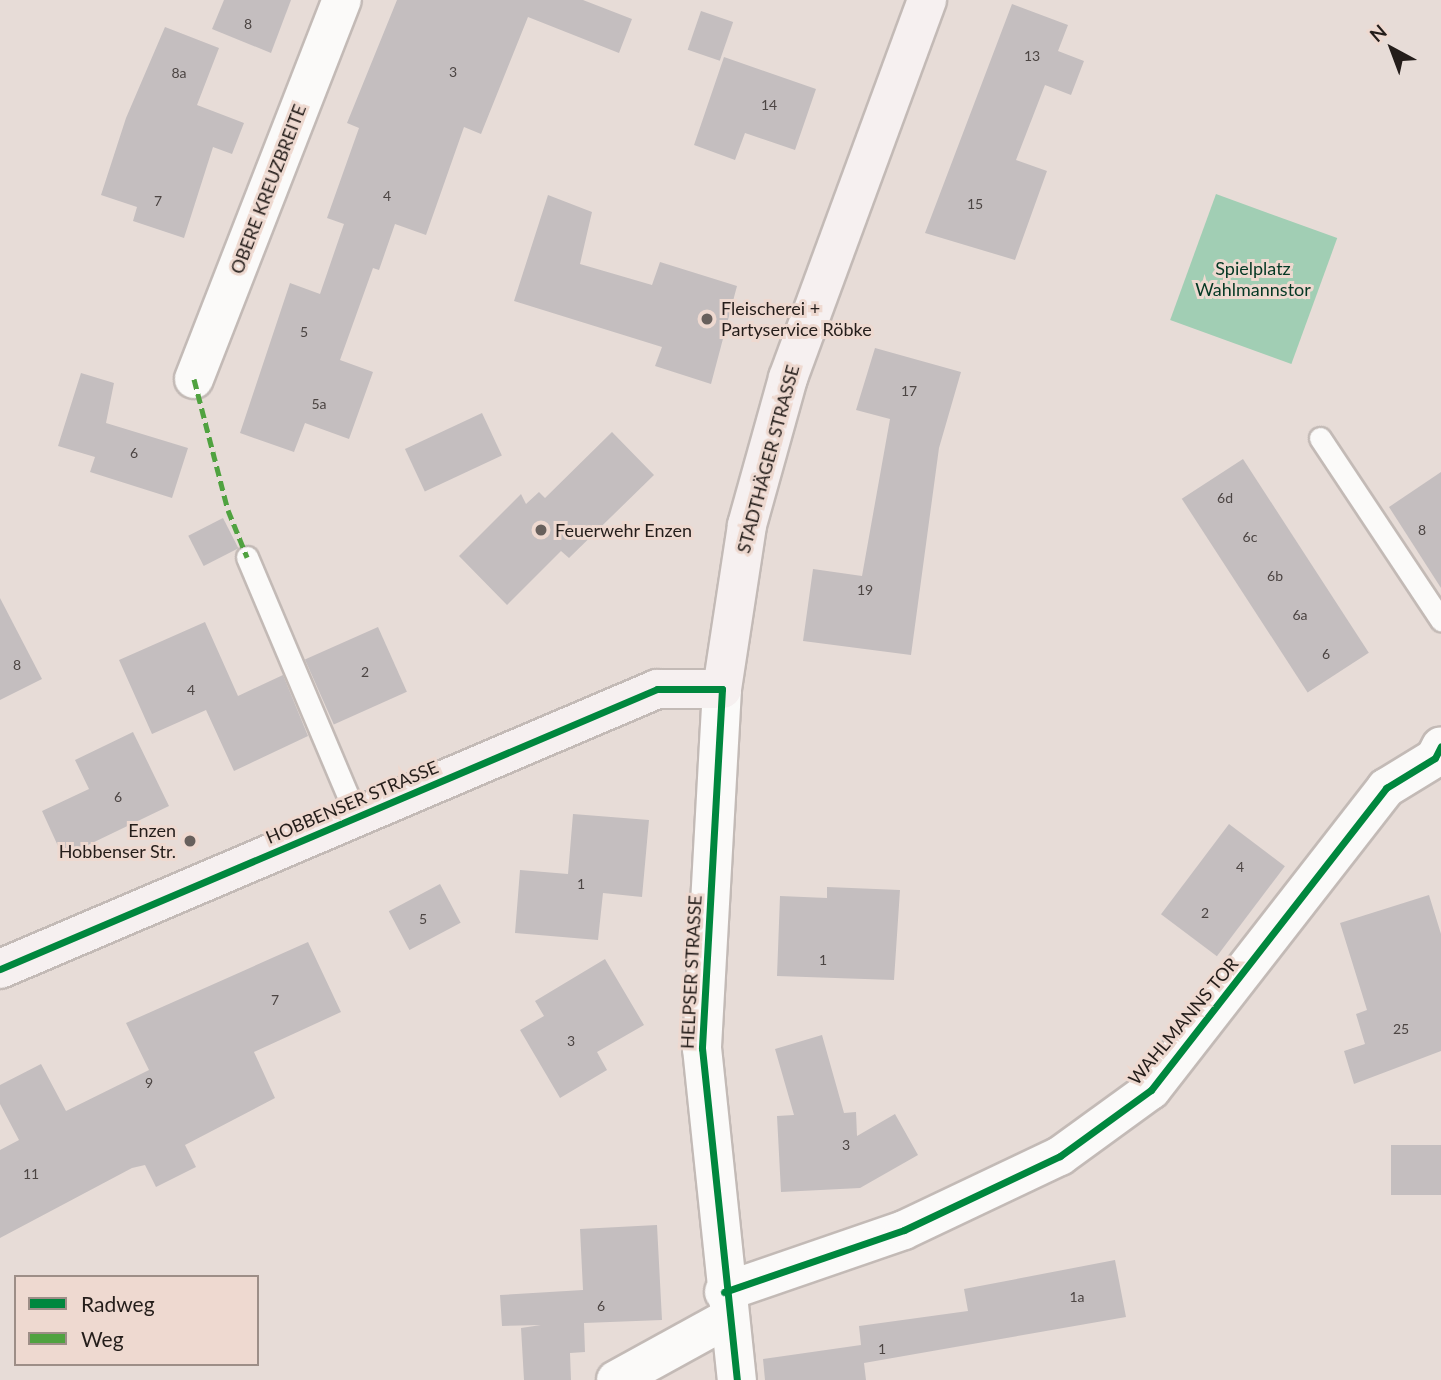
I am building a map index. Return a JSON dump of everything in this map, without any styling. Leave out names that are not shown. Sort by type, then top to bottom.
[{"type":"main road","name":"STADTHÄGER STRASSE","points":[[722,689],[747,525],[788,378],[927,0]]},
{"type":"main road","name":"HOBBENSER STRASSE","points":[[0,969],[657,690],[722,689]]},
{"type":"street","name":"OBERE KREUZBREITE","points":[[194,379],[342,0]]},
{"type":"street","name":"HELPSER STRASSE","points":[[722,689],[702,1048],[726,1306],[737,1380]]},
{"type":"street","name":"WAHLMANNS TOR","points":[[617,1380],[726,1306],[904,1230],[1048,1162],[1152,1090],[1386,788],[1439,759]]},
{"type":"lane","points":[[1320,438],[1441,620]]},
{"type":"lane","points":[[247,557],[357,817]]},
{"type":"green space","name":"Spielplatz Wahlmannstor","points":[[1216,194],[1337,238],[1291,364],[1170,320]]},
{"type":"building","points":[[224,0],[291,0],[271,53],[212,29]]},
{"type":"building","points":[[397,0],[583,0],[632,19],[619,53],[528,17],[481,134],[464,127],[426,235],[395,224],[379,270],[373,268],[340,360],[373,372],[349,439],[305,423],[294,452],[240,433],[290,283],[320,294],[344,224],[327,218],[359,128],[347,123]]},
{"type":"building","points":[[1012,4],[1068,25],[1058,51],[1084,61],[1071,95],[1045,85],[1016,160],[1047,171],[1015,260],[925,233]]},
{"type":"building","points":[[701,11],[733,22],[720,61],[688,50]]},
{"type":"building","points":[[165,27],[219,48],[197,105],[244,123],[232,154],[213,147],[184,238],[133,221],[137,207],[101,195],[126,118]]},
{"type":"building","points":[[724,57],[816,89],[795,150],[745,133],[735,160],[694,145]]},
{"type":"building","points":[[548,195],[592,212],[580,264],[652,285],[660,262],[737,286],[711,384],[655,366],[662,347],[514,301]]},
{"type":"building","points":[[875,348],[961,372],[939,448],[911,655],[803,641],[813,569],[862,576],[890,419],[856,410]]},
{"type":"building","points":[[81,373],[114,383],[106,423],[188,448],[172,498],[90,472],[95,457],[58,446]]},
{"type":"building","points":[[482,413],[502,456],[425,492],[405,449]]},
{"type":"building","name":"Feuerwehr Enzen","points":[[612,432],[654,475],[569,558],[561,551],[507,605],[459,556],[521,494],[526,504],[539,492],[545,498]]},
{"type":"building","points":[[1243,459],[1369,653],[1308,692],[1182,499]]},
{"type":"building","points":[[1441,472],[1441,588],[1389,507]]},
{"type":"building","points":[[223,518],[238,548],[204,566],[188,536]]},
{"type":"building","points":[[0,598],[42,679],[0,700]]},
{"type":"building","points":[[205,622],[238,696],[283,675],[308,736],[234,771],[206,710],[152,734],[119,660]]},
{"type":"building","points":[[378,627],[407,692],[334,724],[305,660]]},
{"type":"building","points":[[133,732],[169,806],[63,857],[42,811],[89,789],[75,760]]},
{"type":"building","points":[[573,814],[649,820],[642,897],[603,893],[598,940],[515,933],[520,870],[568,874]]},
{"type":"building","points":[[1229,824],[1285,866],[1217,956],[1161,914]]},
{"type":"building","points":[[440,884],[461,923],[409,950],[389,911]]},
{"type":"building","points":[[827,887],[900,890],[894,980],[777,976],[780,896],[827,898]]},
{"type":"building","points":[[1429,895],[1441,934],[1441,1051],[1354,1084],[1344,1051],[1365,1044],[1356,1014],[1367,1010],[1340,923]]},
{"type":"building","points":[[308,942],[341,1012],[254,1052],[275,1098],[185,1145],[196,1167],[156,1187],[145,1165],[132,1168],[0,1238],[0,1150],[19,1140],[0,1104],[0,1085],[41,1064],[66,1111],[149,1070],[126,1023]]},
{"type":"building","points":[[605,959],[644,1025],[597,1052],[607,1070],[560,1098],[520,1030],[544,1016],[535,1001]]},
{"type":"building","points":[[822,1035],[844,1113],[856,1112],[857,1136],[895,1114],[918,1155],[860,1188],[781,1192],[777,1116],[794,1115],[775,1049]]},
{"type":"building","points":[[1391,1145],[1441,1145],[1441,1195],[1391,1195]]},
{"type":"building","points":[[657,1225],[662,1320],[584,1323],[585,1352],[570,1353],[571,1380],[524,1380],[521,1328],[541,1325],[502,1326],[500,1295],[583,1290],[580,1229]]},
{"type":"building","points":[[1115,1260],[1126,1317],[864,1363],[866,1380],[765,1380],[763,1359],[861,1345],[859,1326],[968,1311],[964,1289]]},
{"type":"marked path","points":[[194,379],[228,510],[247,557]]},
{"type":"cycle path","points":[[0,969],[657,689],[722,689],[702,1048],[737,1380]]},
{"type":"cycle path","points":[[724,1292],[904,1230],[1060,1156],[1151,1090],[1386,788],[1435,758],[1441,746]]},
{"type":"place","name":"Fleischerei + Partyservice Röbke","points":[[707,319]]},
{"type":"place","name":"Feuerwehr Enzen","points":[[541,530]]},
{"type":"place","name":"Enzen Hobbenser Str.","points":[[190,841]]}]
